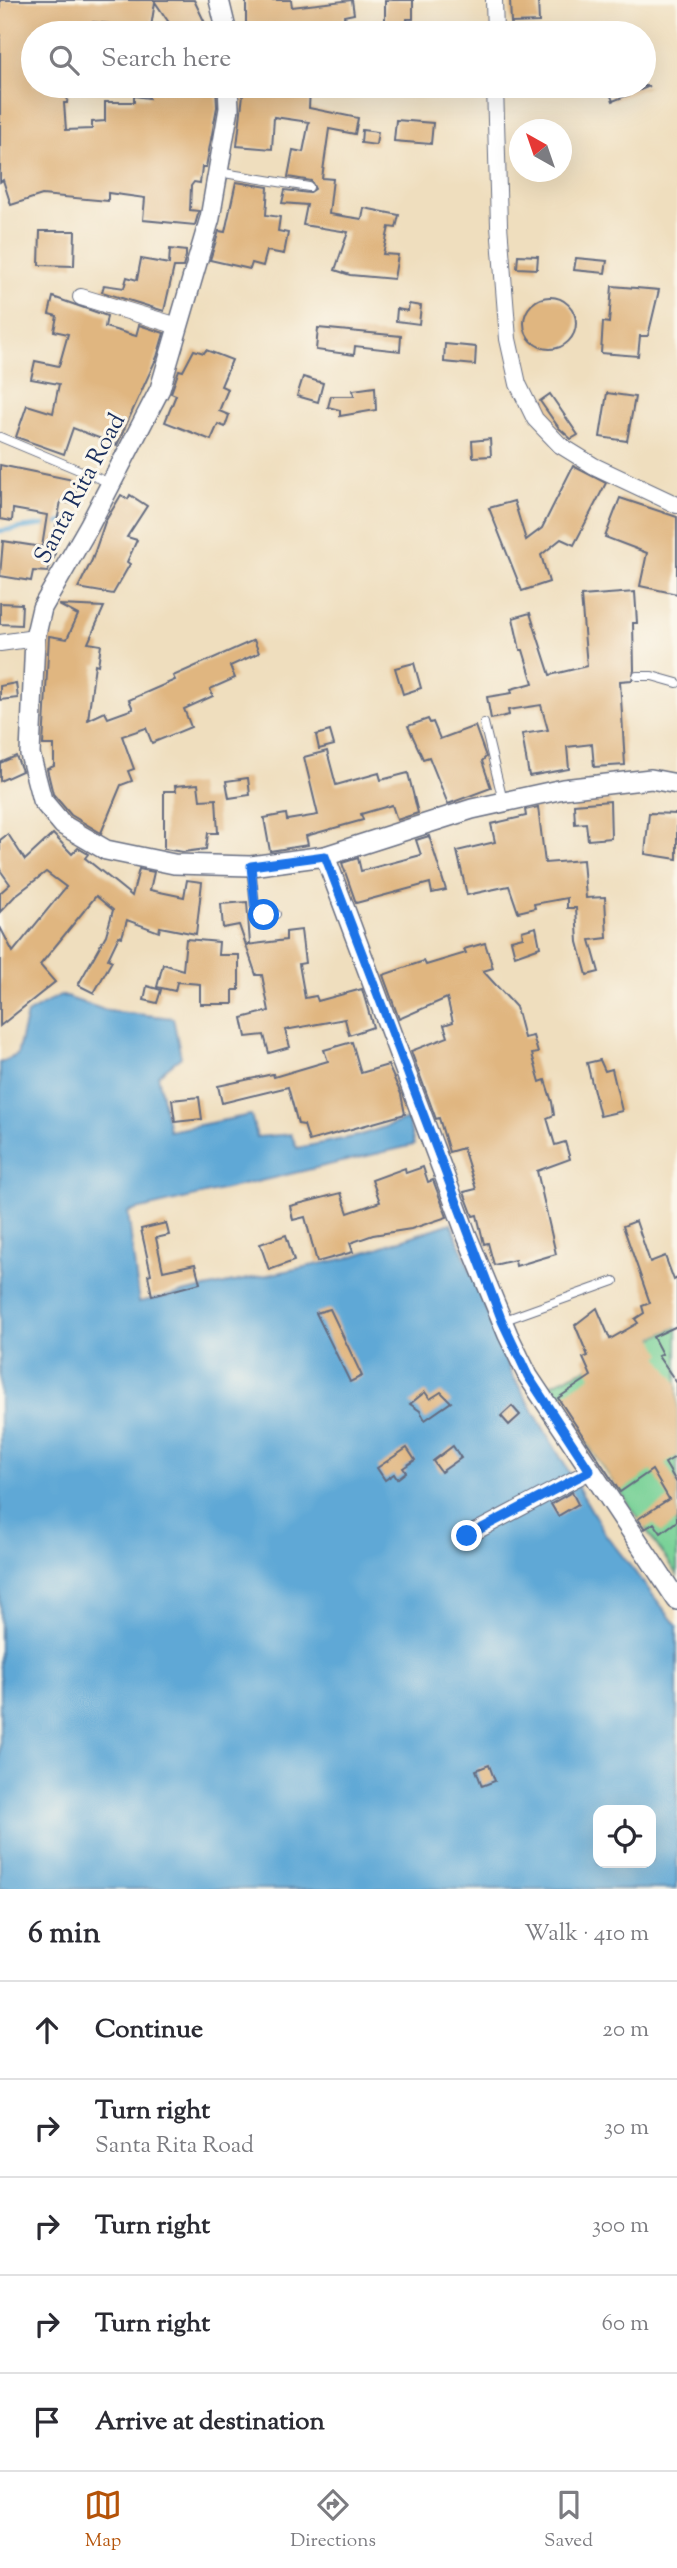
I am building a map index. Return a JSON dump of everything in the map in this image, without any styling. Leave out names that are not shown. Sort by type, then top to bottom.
[{"type":"street","points":[[219,0],[225,21]]},
{"type":"street","points":[[495,0],[495,21]]},
{"type":"street","name":"Santa Rita Road","points":[[229,98],[210,218],[160,389],[42,608],[35,638],[30,754],[42,800],[63,825],[106,850],[174,864],[251,866],[325,856],[503,801],[563,789],[651,779],[677,784]]},
{"type":"street","points":[[495,98],[499,225],[508,339],[518,384],[535,419],[559,446],[594,466],[677,505]]},
{"type":"street","points":[[81,297],[178,326]]},
{"type":"street","points":[[0,643],[35,638]]},
{"type":"street","points":[[325,856],[502,1321],[528,1376],[677,1600]]},
{"type":"street","points":[[467,1536],[590,1471]]},
{"type":"lane","points":[[218,172],[309,187]]},
{"type":"lane","points":[[0,437],[110,483]]},
{"type":"lane","points":[[637,676],[652,676],[677,683]]},
{"type":"lane","points":[[484,723],[503,801]]},
{"type":"lane","points":[[251,866],[255,906],[264,915],[276,914]]},
{"type":"lane","points":[[502,1321],[614,1281]]},
{"type":"green space","points":[[677,1327],[677,1575],[548,1386]]},
{"type":"water","points":[[60,995],[108,1011],[173,1018],[181,1057],[158,1075],[169,1131],[251,1115],[257,1137],[291,1134],[297,1148],[358,1136],[408,1119],[414,1145],[128,1212],[139,1302],[348,1258],[451,1223],[511,1373],[606,1535],[677,1626],[677,1889],[0,1889],[0,1063],[17,1055],[27,1014]]},
{"type":"building","points":[[0,0],[194,0],[204,21],[168,21],[155,2],[152,21],[21,21],[21,98],[68,98],[67,103],[64,103],[66,130],[92,129],[92,122],[105,121],[105,102],[134,102],[134,98],[217,98],[206,167],[202,167],[200,183],[194,182],[191,186],[190,210],[199,211],[195,225],[143,220],[145,198],[108,193],[108,201],[42,195],[11,205],[3,180],[0,182]]},
{"type":"building","points":[[246,0],[291,0],[292,7],[352,0],[354,14],[344,16],[345,21],[246,21]]},
{"type":"building","points":[[385,0],[413,0],[413,19],[385,21]]},
{"type":"building","points":[[510,0],[538,0],[539,21],[511,21]]},
{"type":"building","points":[[243,98],[310,98],[309,108],[358,118],[355,134],[329,129],[322,178],[333,179],[329,214],[362,219],[364,208],[399,215],[396,228],[389,227],[383,254],[398,255],[394,279],[350,275],[335,270],[348,232],[303,225],[307,205],[282,203],[285,190],[309,193],[315,189],[311,181],[288,177],[293,150],[303,152],[309,122],[274,117],[272,149],[237,146]]},
{"type":"building","points":[[396,120],[433,123],[431,144],[394,141]]},
{"type":"building","points":[[362,130],[378,132],[376,145],[361,143]]},
{"type":"building","points":[[236,182],[268,187],[266,215],[280,217],[278,231],[288,233],[284,254],[267,251],[263,266],[252,263],[250,269],[210,260],[219,231],[225,232]]},
{"type":"building","points":[[40,231],[75,231],[74,266],[39,265]]},
{"type":"building","points":[[170,249],[186,251],[186,256],[183,267],[174,267],[164,311],[102,292],[104,285],[124,288],[127,277],[137,280],[141,259],[169,264]]},
{"type":"building","points":[[518,255],[538,256],[537,269],[517,268]]},
{"type":"building","points":[[576,258],[607,261],[605,273],[574,270]]},
{"type":"building","points":[[612,286],[659,290],[648,336],[640,336],[638,356],[601,353],[603,322],[609,323]]},
{"type":"building","points":[[53,297],[107,316],[105,327],[136,336],[139,325],[164,333],[157,357],[117,445],[73,428],[64,454],[16,437],[27,405],[53,413],[59,384],[31,379],[35,361],[59,366],[68,334],[54,331],[57,316],[49,314]]},
{"type":"building","points":[[550,297],[560,299],[568,305],[574,313],[574,333],[568,341],[560,347],[550,349],[540,347],[532,341],[526,333],[524,323],[526,313],[532,305],[540,299]]},
{"type":"building","points":[[409,304],[421,306],[419,324],[396,321],[397,309],[408,311]]},
{"type":"building","points":[[318,328],[401,336],[400,351],[355,346],[354,355],[316,350]]},
{"type":"building","points":[[445,344],[476,347],[475,365],[444,362]]},
{"type":"building","points":[[194,350],[204,353],[206,350],[232,360],[221,386],[228,389],[219,411],[229,415],[225,427],[218,424],[211,440],[165,422],[176,395],[171,393],[179,370],[183,371]]},
{"type":"building","points":[[303,377],[323,383],[318,402],[297,396]]},
{"type":"building","points":[[375,387],[376,410],[340,416],[340,410],[328,407],[331,396],[354,396],[353,390]]},
{"type":"building","points":[[607,393],[635,397],[627,441],[600,437]]},
{"type":"building","points":[[550,394],[578,435],[571,439],[559,428],[540,401]]},
{"type":"building","points":[[490,439],[491,456],[473,457],[472,441]]},
{"type":"building","points":[[0,465],[78,481],[73,504],[61,501],[54,537],[58,537],[48,572],[33,571],[31,581],[0,576],[3,541],[42,547],[47,515],[13,509],[12,521],[0,519]]},
{"type":"building","points":[[573,466],[606,483],[574,545],[561,539],[541,555],[549,582],[522,591],[489,508],[514,501],[526,540],[542,528]]},
{"type":"building","points":[[121,495],[128,499],[130,495],[147,506],[127,537],[137,540],[127,562],[130,564],[113,594],[78,588],[92,560],[105,522]]},
{"type":"building","points":[[620,498],[677,517],[677,594],[640,586],[647,553],[605,537]]},
{"type":"building","points":[[635,592],[637,623],[633,623],[634,670],[632,680],[620,681],[625,765],[594,767],[592,744],[567,747],[569,769],[529,776],[522,734],[548,730],[541,705],[508,710],[509,715],[491,719],[487,697],[512,693],[511,689],[533,683],[523,650],[520,650],[513,618],[530,613],[550,675],[587,666],[581,596]]},
{"type":"building","points":[[0,603],[22,604],[21,625],[0,624]]},
{"type":"building","points":[[59,605],[104,607],[88,643],[101,645],[98,665],[95,664],[88,720],[105,712],[108,718],[133,709],[129,700],[175,680],[173,676],[254,640],[259,653],[230,666],[235,678],[210,689],[213,696],[184,709],[191,727],[152,743],[146,728],[122,736],[134,769],[128,771],[132,781],[121,785],[101,833],[71,815],[53,794],[47,769],[54,766],[54,745],[43,745],[49,636],[67,639],[78,615]]},
{"type":"building","points":[[414,663],[421,688],[403,694],[395,668]]},
{"type":"building","points":[[16,683],[18,698],[0,700],[0,686]]},
{"type":"building","points":[[428,719],[430,723],[433,722],[440,739],[475,726],[486,757],[482,761],[491,788],[448,804],[429,757],[423,759],[408,726]]},
{"type":"building","points":[[330,731],[334,745],[319,749],[316,735]]},
{"type":"building","points":[[327,751],[336,785],[379,773],[381,780],[408,773],[418,813],[397,820],[392,805],[361,814],[363,820],[306,836],[308,845],[270,851],[264,818],[286,814],[287,820],[318,815],[304,757]]},
{"type":"building","points":[[16,756],[22,771],[0,781],[0,763]]},
{"type":"building","points":[[248,778],[250,795],[229,798],[226,781]]},
{"type":"building","points":[[198,784],[200,800],[216,799],[218,833],[208,833],[206,849],[183,852],[164,849],[164,791],[176,791],[175,786]]},
{"type":"building","points":[[610,801],[611,838],[588,840],[586,823],[575,824],[574,804]]},
{"type":"building","points":[[538,807],[545,863],[583,860],[586,898],[605,897],[607,938],[590,940],[599,972],[587,975],[578,942],[576,908],[567,908],[567,898],[534,904],[535,908],[518,912],[509,886],[467,895],[457,851],[495,842],[491,824],[526,816],[525,810]]},
{"type":"building","points":[[649,813],[677,814],[677,859],[645,854]]},
{"type":"building","points":[[8,834],[25,860],[53,834],[72,854],[78,848],[88,854],[85,858],[132,896],[139,869],[154,872],[150,890],[184,897],[187,880],[202,882],[196,934],[160,927],[159,932],[127,920],[122,937],[119,936],[108,959],[112,961],[94,993],[78,985],[106,935],[113,910],[96,896],[40,965],[55,982],[0,1026],[0,927],[13,952],[66,887],[46,872],[16,895],[0,912],[0,893],[10,884],[0,870],[0,840]]},
{"type":"building","points":[[429,836],[446,890],[432,893],[430,883],[356,903],[342,863],[358,858],[361,871],[421,855],[416,840]]},
{"type":"building","points":[[247,902],[250,944],[246,945],[239,925],[223,928],[221,904]]},
{"type":"building","points":[[536,927],[540,947],[515,956],[511,940],[523,937],[522,931]]},
{"type":"building","points":[[301,930],[305,963],[299,964],[305,998],[316,996],[318,1001],[362,989],[373,1027],[349,1035],[345,1019],[285,1030],[290,1047],[269,1053],[264,1035],[246,1037],[242,1018],[269,1011],[262,975],[256,975],[246,945],[286,940],[286,932]]},
{"type":"building","points":[[186,939],[219,942],[218,955],[239,955],[239,990],[233,990],[233,1004],[200,1004],[200,984],[177,982],[175,991],[157,987],[163,964],[183,970]]},
{"type":"building","points":[[485,943],[493,968],[483,971],[516,1007],[524,1038],[533,1036],[538,1053],[532,1054],[540,1082],[545,1080],[552,1102],[554,1115],[547,1118],[555,1145],[565,1142],[570,1159],[537,1171],[556,1254],[516,1266],[515,1260],[494,1265],[488,1243],[484,1244],[477,1215],[473,1216],[464,1192],[476,1189],[463,1148],[449,1152],[439,1118],[436,1119],[411,1051],[448,1037],[444,1025],[453,1022],[447,998],[399,1019],[383,975],[424,961],[426,965],[466,953],[464,949]]},
{"type":"building","points":[[147,986],[161,990],[157,1003],[144,1000]]},
{"type":"building","points":[[352,1042],[361,1073],[388,1065],[401,1094],[405,1114],[309,1141],[304,1125],[298,1124],[288,1087],[222,1103],[218,1086],[273,1074],[274,1077],[328,1061],[324,1050]]},
{"type":"building","points":[[600,1060],[605,1071],[612,1069],[622,1111],[600,1116],[587,1063]]},
{"type":"building","points":[[199,1097],[202,1119],[175,1122],[172,1100]]},
{"type":"building","points":[[423,1167],[428,1182],[433,1180],[447,1217],[411,1229],[373,1235],[350,1243],[353,1252],[317,1262],[305,1217],[293,1220],[290,1206],[341,1193],[348,1213],[380,1202],[372,1180],[405,1168],[406,1173]]},
{"type":"building","points":[[636,1221],[650,1262],[665,1256],[674,1280],[677,1278],[677,1326],[653,1337],[662,1354],[658,1356],[677,1383],[677,1456],[665,1463],[677,1483],[677,1521],[661,1533],[654,1523],[645,1529],[638,1519],[669,1499],[652,1470],[620,1492],[558,1398],[591,1376],[583,1358],[588,1356],[575,1325],[597,1308],[610,1339],[638,1323],[635,1319],[644,1313],[642,1306],[650,1303],[623,1226]]},
{"type":"building","points":[[166,1223],[169,1235],[156,1238],[163,1271],[195,1264],[200,1283],[152,1296],[148,1275],[151,1274],[141,1229]]},
{"type":"building","points":[[286,1235],[294,1261],[269,1270],[260,1244]]},
{"type":"building","points":[[330,1309],[362,1376],[350,1382],[316,1313]]},
{"type":"building","points":[[425,1392],[430,1399],[441,1392],[451,1402],[425,1420],[420,1411],[410,1404]]},
{"type":"building","points":[[512,1406],[520,1415],[509,1425],[501,1416]]},
{"type":"building","points":[[453,1446],[461,1458],[441,1472],[433,1461]]},
{"type":"building","points":[[407,1448],[415,1460],[403,1468],[406,1472],[397,1479],[394,1474],[385,1480],[377,1468]]},
{"type":"building","points":[[572,1492],[578,1504],[558,1516],[551,1504]]},
{"type":"building","points":[[489,1765],[495,1781],[482,1786],[476,1770]]},
{"type":"waterway","points":[[0,531],[73,521]]},
{"type":"route","points":[[264,915],[255,906],[251,866],[325,856],[396,1040],[467,1236],[508,1335],[528,1376],[590,1471],[467,1536]]}]
